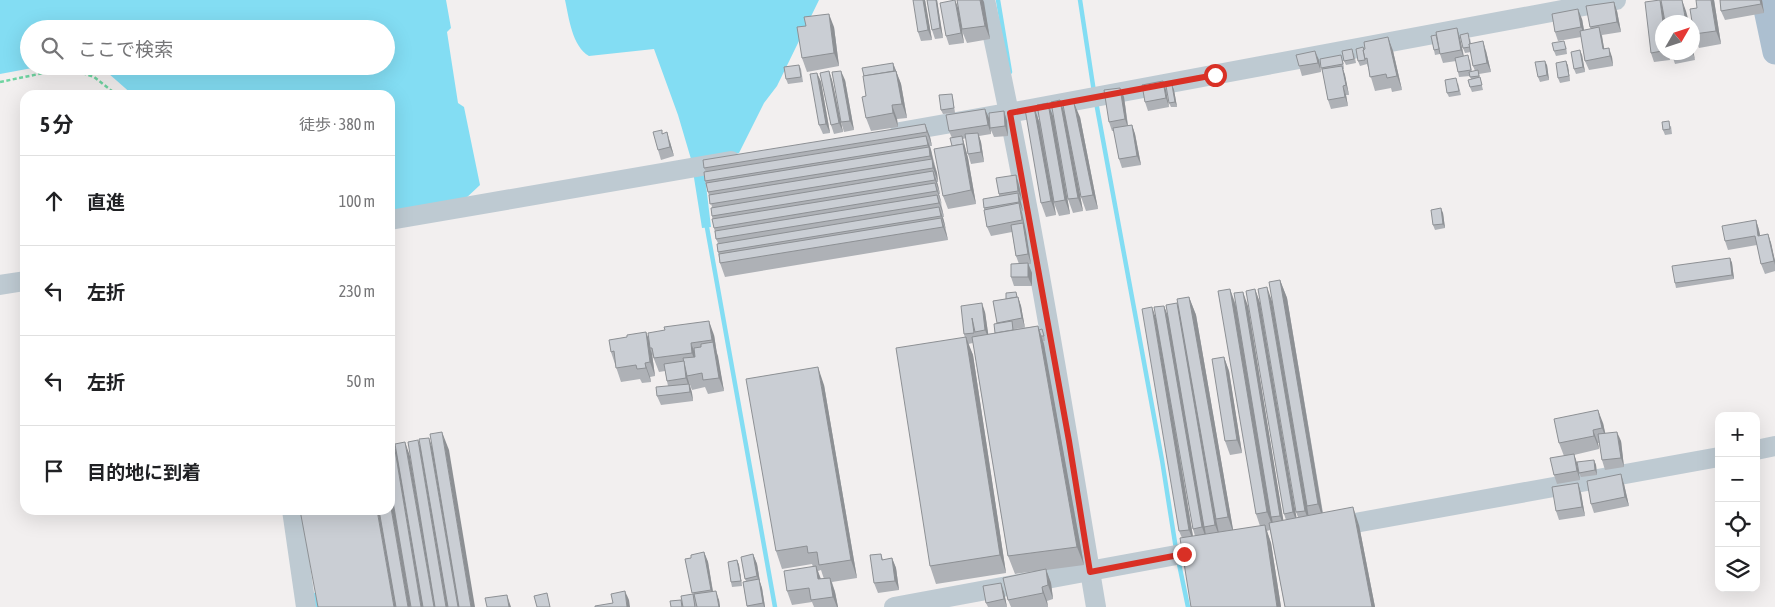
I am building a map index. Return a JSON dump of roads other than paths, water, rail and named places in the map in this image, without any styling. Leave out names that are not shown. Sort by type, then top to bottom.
[{"type":"main road","points":[[1764,0],[1775,52]]},
{"type":"street","points":[[985,0],[1017,111],[1067,432],[1096,571],[1096,607]]},
{"type":"street","points":[[883,135],[1616,0]]},
{"type":"street","points":[[395,219],[745,159]]},
{"type":"street","points":[[0,285],[20,282]]},
{"type":"street","points":[[1760,449],[1775,446]]},
{"type":"street","points":[[1310,531],[1715,457]]},
{"type":"street","points":[[293,515],[306,607]]},
{"type":"street","points":[[894,607],[1223,547]]},
{"type":"water","points":[[0,0],[446,0],[451,28],[447,32],[458,103],[464,107],[480,185],[464,200],[395,213],[395,90],[127,90],[110,75],[395,75],[395,20],[20,20],[20,70],[0,74]]},
{"type":"water","points":[[565,0],[819,0],[777,86],[764,103],[739,153],[703,160],[711,227],[702,228],[691,159],[678,115],[654,49],[589,56],[575,39]]},
{"type":"waterway","points":[[998,0],[1010,72]]},
{"type":"waterway","points":[[1080,0],[1094,92]]},
{"type":"waterway","points":[[1096,102],[1162,460],[1176,549]]},
{"type":"waterway","points":[[706,222],[775,607]]},
{"type":"waterway","points":[[1178,559],[1188,607]]},
{"type":"waterway","points":[[314,595],[316,607]]}]
